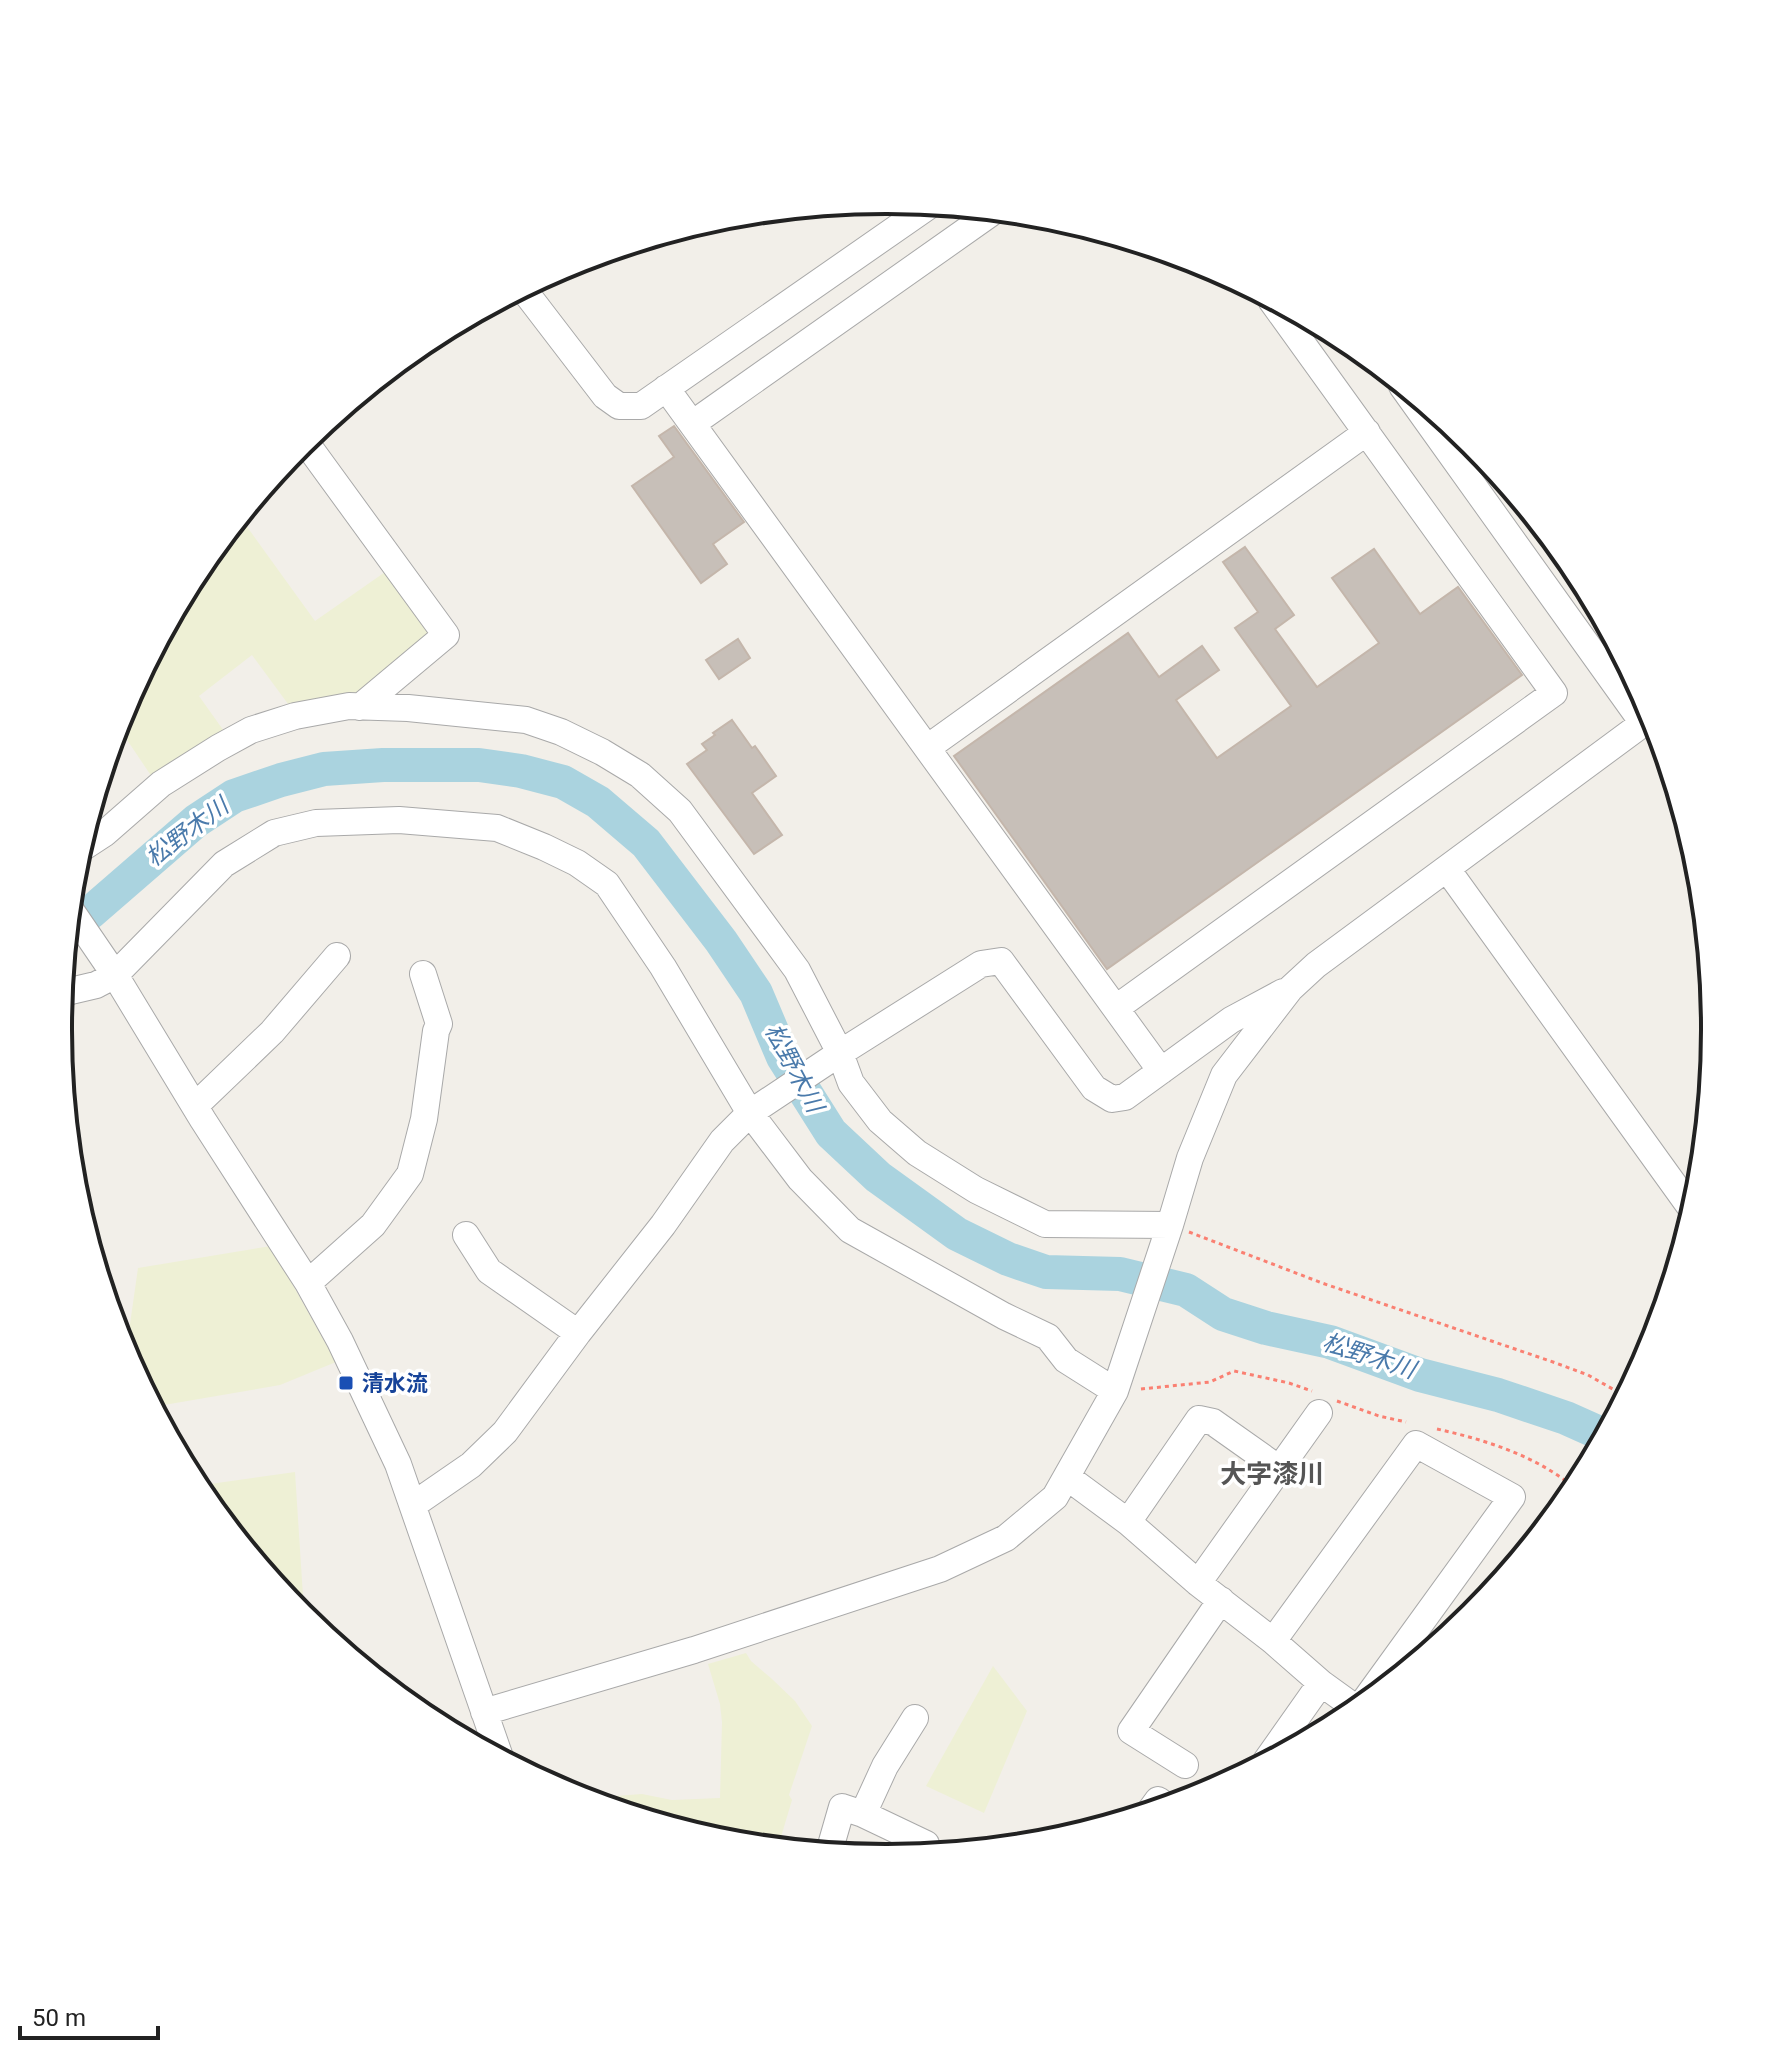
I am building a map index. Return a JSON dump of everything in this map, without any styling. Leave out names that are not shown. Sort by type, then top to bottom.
[{"type":"street","points":[[529,297],[605,396],[619,406],[641,406],[915,215]]},
{"type":"street","points":[[692,424],[981,220]]},
{"type":"street","points":[[1116,1008],[1554,693],[1285,319]]},
{"type":"street","points":[[666,388],[1161,1071]]},
{"type":"street","points":[[1427,420],[1627,690]]},
{"type":"street","points":[[927,748],[1367,432]]},
{"type":"street","points":[[312,452],[446,635],[360,707]]},
{"type":"street","points":[[95,840],[161,784],[218,748],[251,730],[295,716],[349,706],[408,708],[526,720],[561,732],[640,775],[680,811],[797,970],[840,1053],[851,1083],[880,1121],[917,1153],[976,1190],[1045,1224],[1097,1223],[1168,1229]]},
{"type":"street","points":[[484,1712],[694,1650],[940,1569],[1006,1538],[1055,1497],[1118,1383],[1190,1158],[1224,1075],[1290,989],[1316,965],[1642,724]]},
{"type":"street","points":[[73,990],[96,985],[224,864],[274,833],[316,823],[399,820],[497,828],[577,863],[607,884],[663,967],[750,1113],[800,1179],[850,1230],[1004,1316],[1048,1337],[1066,1360],[1118,1383]]},
{"type":"street","points":[[1447,869],[1683,1197]]},
{"type":"street","points":[[79,923],[308,1283],[359,1378],[398,1464],[495,1743]]},
{"type":"street","points":[[195,1106],[272,1032],[337,956]]},
{"type":"street","points":[[413,1505],[471,1465],[505,1432],[663,1225],[722,1141],[750,1113],[981,964],[1001,961],[1094,1088],[1112,1099],[1125,1097],[1231,1020],[1290,989]]},
{"type":"street","points":[[308,1283],[373,1225],[410,1174],[424,1119],[439,1024],[423,974]]},
{"type":"street","points":[[466,1235],[489,1271],[578,1333]]},
{"type":"street","points":[[1198,1583],[1324,1402]]},
{"type":"street","points":[[1128,1522],[1199,1419],[1213,1422],[1278,1468]]},
{"type":"street","points":[[1273,1641],[1416,1444],[1512,1497],[1382,1675]]},
{"type":"street","points":[[1067,1477],[1128,1522],[1198,1583],[1347,1700]]},
{"type":"street","points":[[1185,1765],[1131,1731],[1221,1600]]},
{"type":"street","points":[[1279,1742],[1321,1683]]},
{"type":"street","points":[[863,1814],[885,1766],[915,1718]]},
{"type":"street","points":[[832,1842],[842,1807],[923,1843]]},
{"type":"path","points":[[1168,1229],[1553,1362],[1588,1375],[1616,1391]]},
{"type":"path","points":[[1118,1383],[1210,1382],[1234,1371],[1289,1383],[1324,1402],[1409,1423]]},
{"type":"path","points":[[1438,1430],[1467,1436],[1524,1457],[1565,1480]]},
{"type":"green space","points":[[246,526],[315,621],[388,570],[433,631],[357,698],[291,708],[252,655],[199,696],[226,734],[154,780],[126,738],[156,669],[181,622],[209,576]]},
{"type":"green space","points":[[271,1246],[336,1362],[280,1385],[164,1405],[130,1330],[138,1268]]},
{"type":"green space","points":[[295,1472],[303,1596],[240,1525],[210,1484]]},
{"type":"green space","points":[[746,1653],[795,1701],[812,1726],[789,1795],[792,1800],[781,1837],[676,1816],[615,1796],[642,1794],[672,1800],[720,1798],[722,1722],[708,1664]]},
{"type":"green space","points":[[993,1666],[1027,1711],[984,1813],[926,1786]]},
{"type":"building","points":[[674,426],[744,522],[713,544],[727,564],[701,583],[632,486],[674,457],[659,436]]},
{"type":"building","points":[[1245,547],[1294,615],[1275,629],[1317,687],[1379,643],[1332,578],[1374,549],[1420,614],[1458,587],[1522,675],[1107,969],[954,756],[1128,633],[1159,677],[1202,646],[1219,670],[1176,700],[1217,758],[1291,706],[1235,628],[1258,612],[1223,562]]},
{"type":"building","points":[[738,639],[750,658],[719,679],[706,660]]},
{"type":"building","points":[[732,720],[776,776],[752,793],[782,835],[754,854],[687,764],[707,750],[702,744],[715,735],[713,733]]},
{"type":"waterway","name":"松野木川","points":[[80,919],[196,821],[234,796],[281,780],[324,769],[383,765],[479,765],[521,771],[563,782],[598,802],[646,843],[721,941],[756,993],[783,1057],[831,1133],[878,1177],[957,1234],[1008,1259],[1046,1272],[1120,1274],[1186,1290],[1223,1314],[1266,1328],[1330,1342],[1420,1375],[1498,1395],[1595,1431]]},
{"type":"place","name":"清水流","points":[[346,1383]]},
{"type":"district","name":"大字漆川","points":[[1272,1474]]}]
